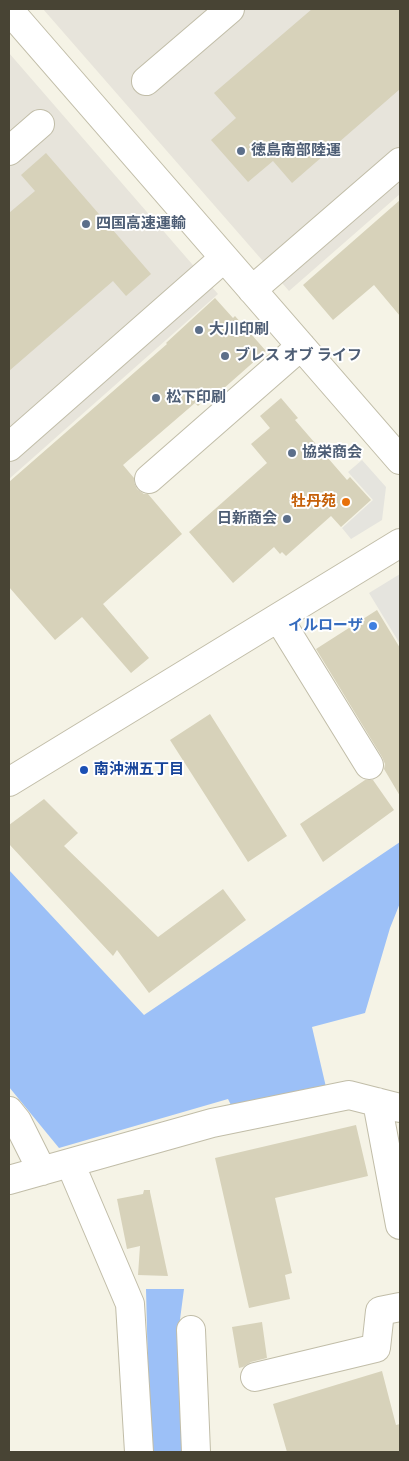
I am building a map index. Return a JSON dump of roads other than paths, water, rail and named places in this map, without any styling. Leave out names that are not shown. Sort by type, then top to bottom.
[{"type":"street","points":[[146,81],[230,9]]},
{"type":"street","points":[[9,10],[400,460]]},
{"type":"street","points":[[9,151],[40,124]]},
{"type":"street","points":[[252,290],[400,162]]},
{"type":"street","points":[[9,447],[224,258]]},
{"type":"street","points":[[150,479],[302,346]]},
{"type":"street","points":[[9,782],[279,619],[400,543]]},
{"type":"street","points":[[279,619],[369,765]]},
{"type":"street","points":[[9,1180],[212,1123],[349,1095],[389,1105],[400,1225]]},
{"type":"street","points":[[9,1111],[17,1121],[42,1171]]},
{"type":"street","points":[[70,1163],[130,1304],[139,1452]]},
{"type":"street","points":[[255,1377],[376,1348],[380,1311],[400,1306]]},
{"type":"street","points":[[191,1330],[196,1452]]},
{"type":"water","points":[[400,842],[400,903],[390,928],[365,1013],[312,1027],[326,1087],[234,1111],[228,1099],[59,1148],[9,1087],[9,870],[144,1015]]},
{"type":"water","points":[[146,1289],[184,1289],[179,1327],[183,1452],[150,1452]]},
{"type":"place","name":"徳島南部陸運","points":[[241,151]]},
{"type":"place","name":"四国高速運輸","points":[[86,224]]},
{"type":"place","name":"大川印刷","points":[[199,330]]},
{"type":"place","name":"ブレス オブ ライフ","points":[[225,356]]},
{"type":"place","name":"松下印刷","points":[[156,398]]},
{"type":"place","name":"協栄商会","points":[[292,453]]},
{"type":"place","name":"牡丹苑","points":[[346,502]]},
{"type":"place","name":"日新商会","points":[[287,519]]},
{"type":"place","name":"イルローザ","points":[[373,626]]},
{"type":"place","name":"南沖洲五丁目","points":[[84,770]]}]
